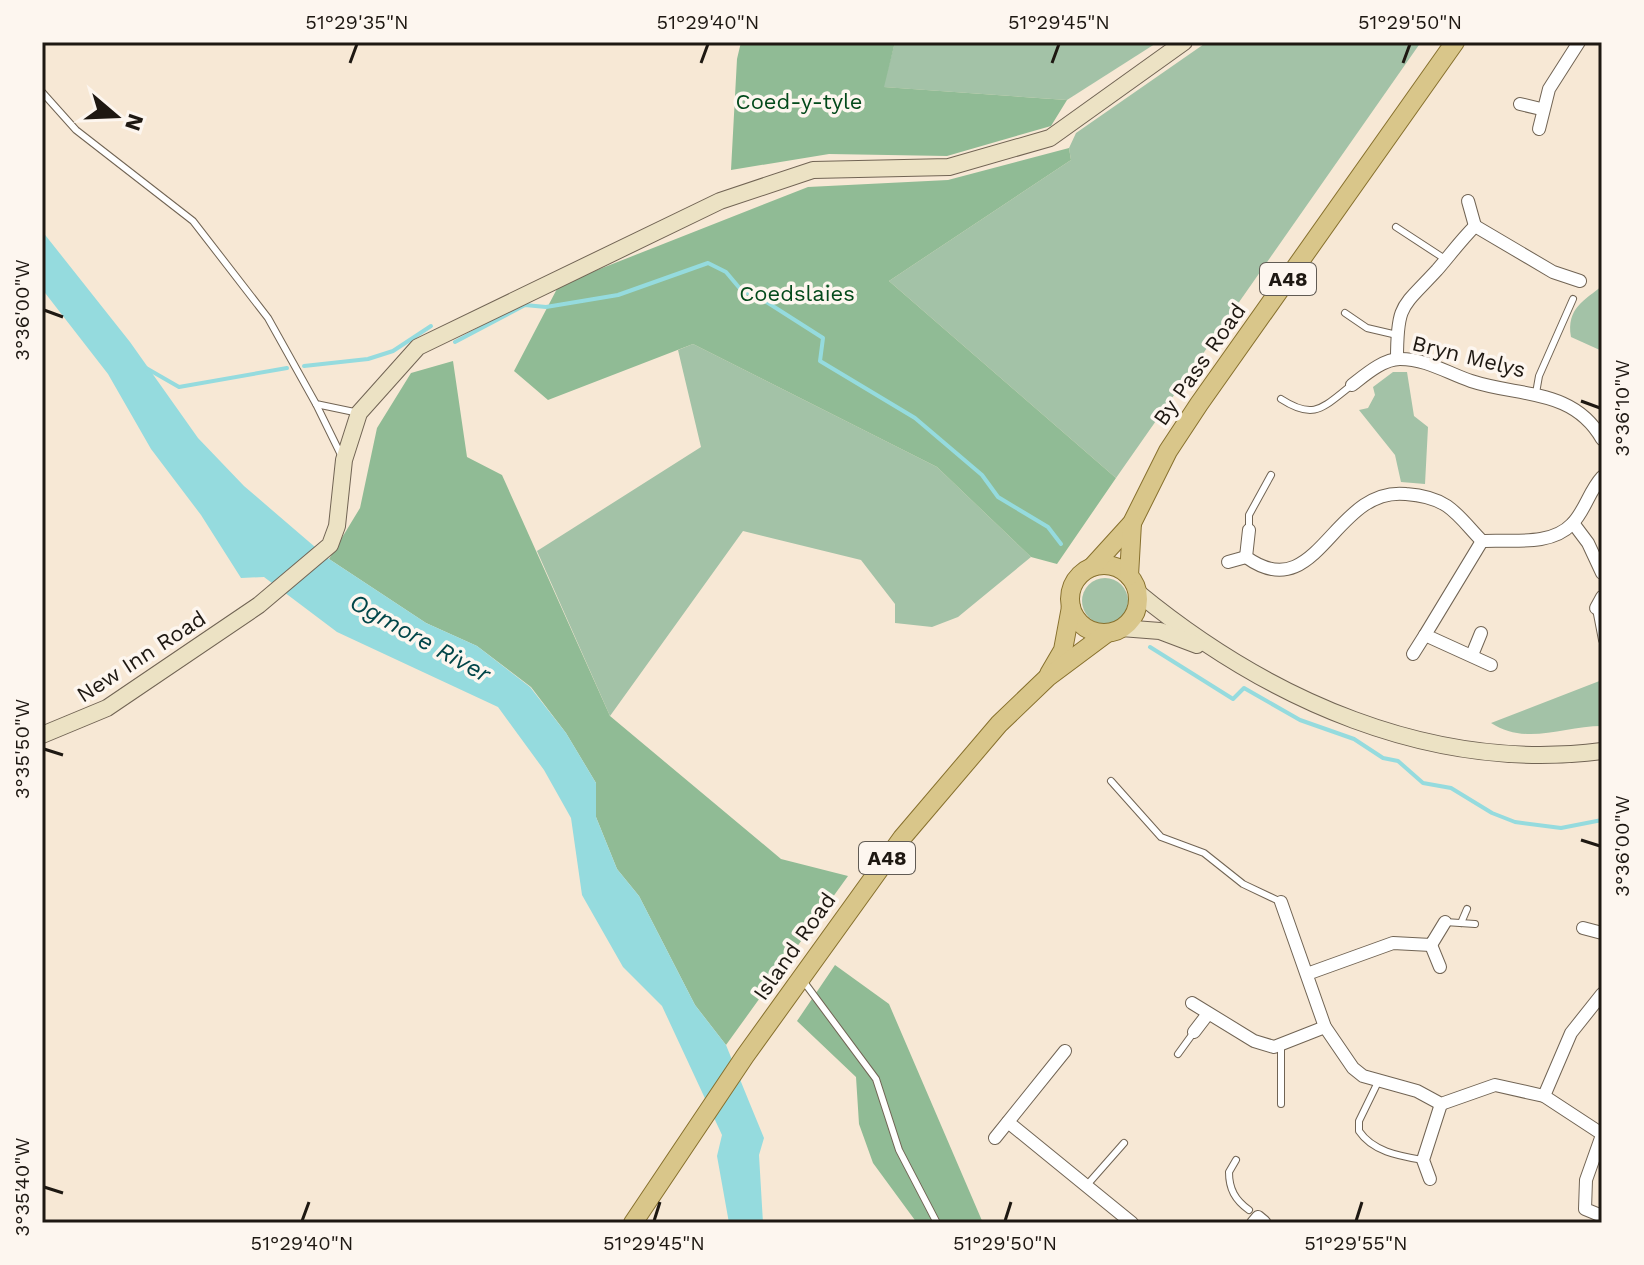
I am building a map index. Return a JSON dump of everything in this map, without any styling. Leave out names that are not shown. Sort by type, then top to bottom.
[{"type":"main road","name":"By Pass Road","points":[[1092,567],[1132,523],[1168,451],[1199,404],[1455,42]]},
{"type":"main road","name":"By Pass Road","points":[[1132,523],[1133,584]]},
{"type":"main road","points":[[1113,566],[1133,584],[1137,608],[1114,630],[1088,629],[1071,607],[1072,587],[1092,567],[1113,566]]},
{"type":"main road","name":"Island Road","points":[[1048,677],[1063,650],[1071,607]]},
{"type":"main road","name":"Island Road","points":[[633,1223],[745,1056],[902,838],[999,724],[1048,677],[1114,630]]},
{"type":"street","points":[[344,460],[359,413],[418,347],[720,201],[813,170],[949,167],[1050,138],[1184,42]]},
{"type":"street","points":[[1539,129],[1541,109],[1549,89],[1579,42]]},
{"type":"street","points":[[1520,104],[1541,109]]},
{"type":"street","points":[[1468,201],[1475,226],[1553,272],[1580,281]]},
{"type":"street","points":[[1397,359],[1397,335],[1403,306],[1412,292],[1475,226]]},
{"type":"street","name":"Bryn Melys","points":[[1352,385],[1375,368],[1397,359],[1435,365],[1472,382],[1536,393],[1570,406],[1602,439]]},
{"type":"street","name":"New Inn Road","points":[[42,735],[107,708],[259,605],[330,545],[337,526],[344,460]]},
{"type":"street","points":[[1228,562],[1246,557],[1275,571],[1299,567],[1358,507],[1376,496],[1400,493],[1422,496],[1445,505],[1482,541],[1545,538],[1559,534],[1573,523],[1602,477]]},
{"type":"street","points":[[1573,523],[1588,543],[1602,573]]},
{"type":"street","points":[[1246,557],[1249,530]]},
{"type":"street","points":[[1413,654],[1482,541]]},
{"type":"street","points":[[1133,584],[1225,656]]},
{"type":"street","points":[[1114,630],[1160,631],[1225,656],[1303,700],[1412,739],[1503,754],[1602,751]]},
{"type":"street","points":[[1472,655],[1481,633]]},
{"type":"street","points":[[1425,635],[1491,665]]},
{"type":"street","points":[[1281,902],[1325,1027],[1353,1068],[1378,1082],[1417,1091],[1441,1104],[1495,1085],[1544,1096],[1602,1135],[1586,1180],[1585,1209],[1602,1216]]},
{"type":"street","points":[[1431,945],[1445,922]]},
{"type":"street","points":[[1583,928],[1602,933]]},
{"type":"street","points":[[1307,974],[1393,943],[1431,945]]},
{"type":"street","points":[[1431,945],[1440,967]]},
{"type":"street","points":[[1544,1096],[1571,1033],[1602,994]]},
{"type":"street","points":[[1192,1003],[1254,1041],[1274,1047],[1325,1027]]},
{"type":"street","points":[[1194,1032],[1207,1015]]},
{"type":"street","points":[[995,1138],[1065,1051]]},
{"type":"street","points":[[1430,1179],[1423,1160],[1441,1104]]},
{"type":"street","points":[[1008,1122],[1132,1223]]},
{"type":"lane","points":[[42,92],[76,130],[193,221],[268,318],[344,460]]},
{"type":"lane","points":[[1396,227],[1445,259]]},
{"type":"lane","points":[[1536,393],[1539,376],[1573,299]]},
{"type":"lane","points":[[1345,313],[1367,328],[1397,335]]},
{"type":"lane","name":"Bryn Melys","points":[[1281,399],[1301,412],[1312,412],[1352,385]]},
{"type":"lane","points":[[316,404],[359,413]]},
{"type":"lane","points":[[1249,530],[1249,515],[1271,475]]},
{"type":"lane","points":[[1599,602],[1602,640]]},
{"type":"lane","points":[[1111,781],[1161,837],[1204,853],[1239,882],[1281,902]]},
{"type":"lane","points":[[1461,923],[1467,909]]},
{"type":"lane","points":[[1445,922],[1475,924]]},
{"type":"lane","points":[[802,979],[876,1079],[904,1160],[937,1223]]},
{"type":"lane","points":[[1178,1054],[1194,1032]]},
{"type":"lane","points":[[1281,1044],[1281,1104]]},
{"type":"lane","points":[[1378,1082],[1359,1121],[1359,1131],[1369,1143],[1391,1154],[1423,1160]]},
{"type":"lane","points":[[1086,1186],[1124,1143]]},
{"type":"lane","points":[[1236,1160],[1229,1172],[1230,1187],[1235,1198],[1258,1219]]},
{"type":"green space","name":"Coed-y-tyle","points":[[741,42],[895,42],[884,87],[1067,100],[1051,126],[947,156],[829,154],[731,170],[737,59]]},
{"type":"green space","points":[[895,42],[1158,42],[1067,100],[883,87]]},
{"type":"green space","points":[[1207,42],[1421,42],[1116,478],[889,281],[1071,160],[1069,148],[1076,133]]},
{"type":"green space","name":"Coedslaies","points":[[1069,148],[1071,160],[889,281],[1116,478],[1057,564],[1031,557],[937,467],[693,344],[548,400],[514,371],[559,285],[808,187],[948,180]]},
{"type":"green space","points":[[1602,286],[1602,351],[1571,337],[1570,327],[1578,306]]},
{"type":"green space","points":[[693,344],[937,467],[1031,557],[958,617],[932,627],[895,623],[895,604],[861,560],[743,531],[610,716],[537,551],[701,447],[678,350]]},
{"type":"green space","points":[[453,361],[467,457],[502,475],[610,716],[781,859],[848,876],[726,1045],[695,1005],[639,896],[617,869],[596,817],[596,783],[566,733],[531,687],[477,646],[426,623],[329,559],[360,508],[377,428],[411,373]]},
{"type":"green space","points":[[1393,372],[1407,372],[1414,416],[1428,427],[1425,484],[1401,482],[1395,455],[1359,410],[1368,408],[1375,395],[1373,387]]},
{"type":"green space","points":[[1105,578],[1121,585],[1128,601],[1121,617],[1105,624],[1089,617],[1082,601],[1089,585]]},
{"type":"green space","points":[[1602,680],[1602,726],[1531,734],[1504,730],[1491,723]]},
{"type":"green space","points":[[835,965],[889,1004],[983,1223],[917,1223],[873,1163],[859,1124],[856,1077],[797,1021]]},
{"type":"water","name":"Ogmore River","points":[[42,231],[130,342],[198,438],[244,486],[329,559],[426,623],[477,646],[530,687],[566,733],[596,783],[596,817],[617,869],[639,896],[695,1005],[726,1045],[764,1138],[759,1155],[763,1223],[729,1223],[717,1156],[722,1135],[662,1006],[623,967],[582,895],[571,818],[544,770],[498,707],[337,632],[264,577],[241,578],[201,515],[151,449],[108,374],[42,289]]},
{"type":"waterway","points":[[455,342],[525,305],[546,307],[618,295],[708,263],[726,272],[742,291],[757,296],[823,338],[820,361],[915,418],[982,475],[998,497],[1048,527],[1061,544]]},
{"type":"waterway","points":[[304,366],[368,359],[393,351],[431,326]]},
{"type":"waterway","points":[[146,368],[179,387],[287,368]]},
{"type":"waterway","points":[[1150,647],[1233,699],[1244,688],[1300,720],[1354,739],[1383,758],[1398,761],[1423,783],[1451,788],[1492,813],[1515,822],[1561,828],[1602,820]]}]
